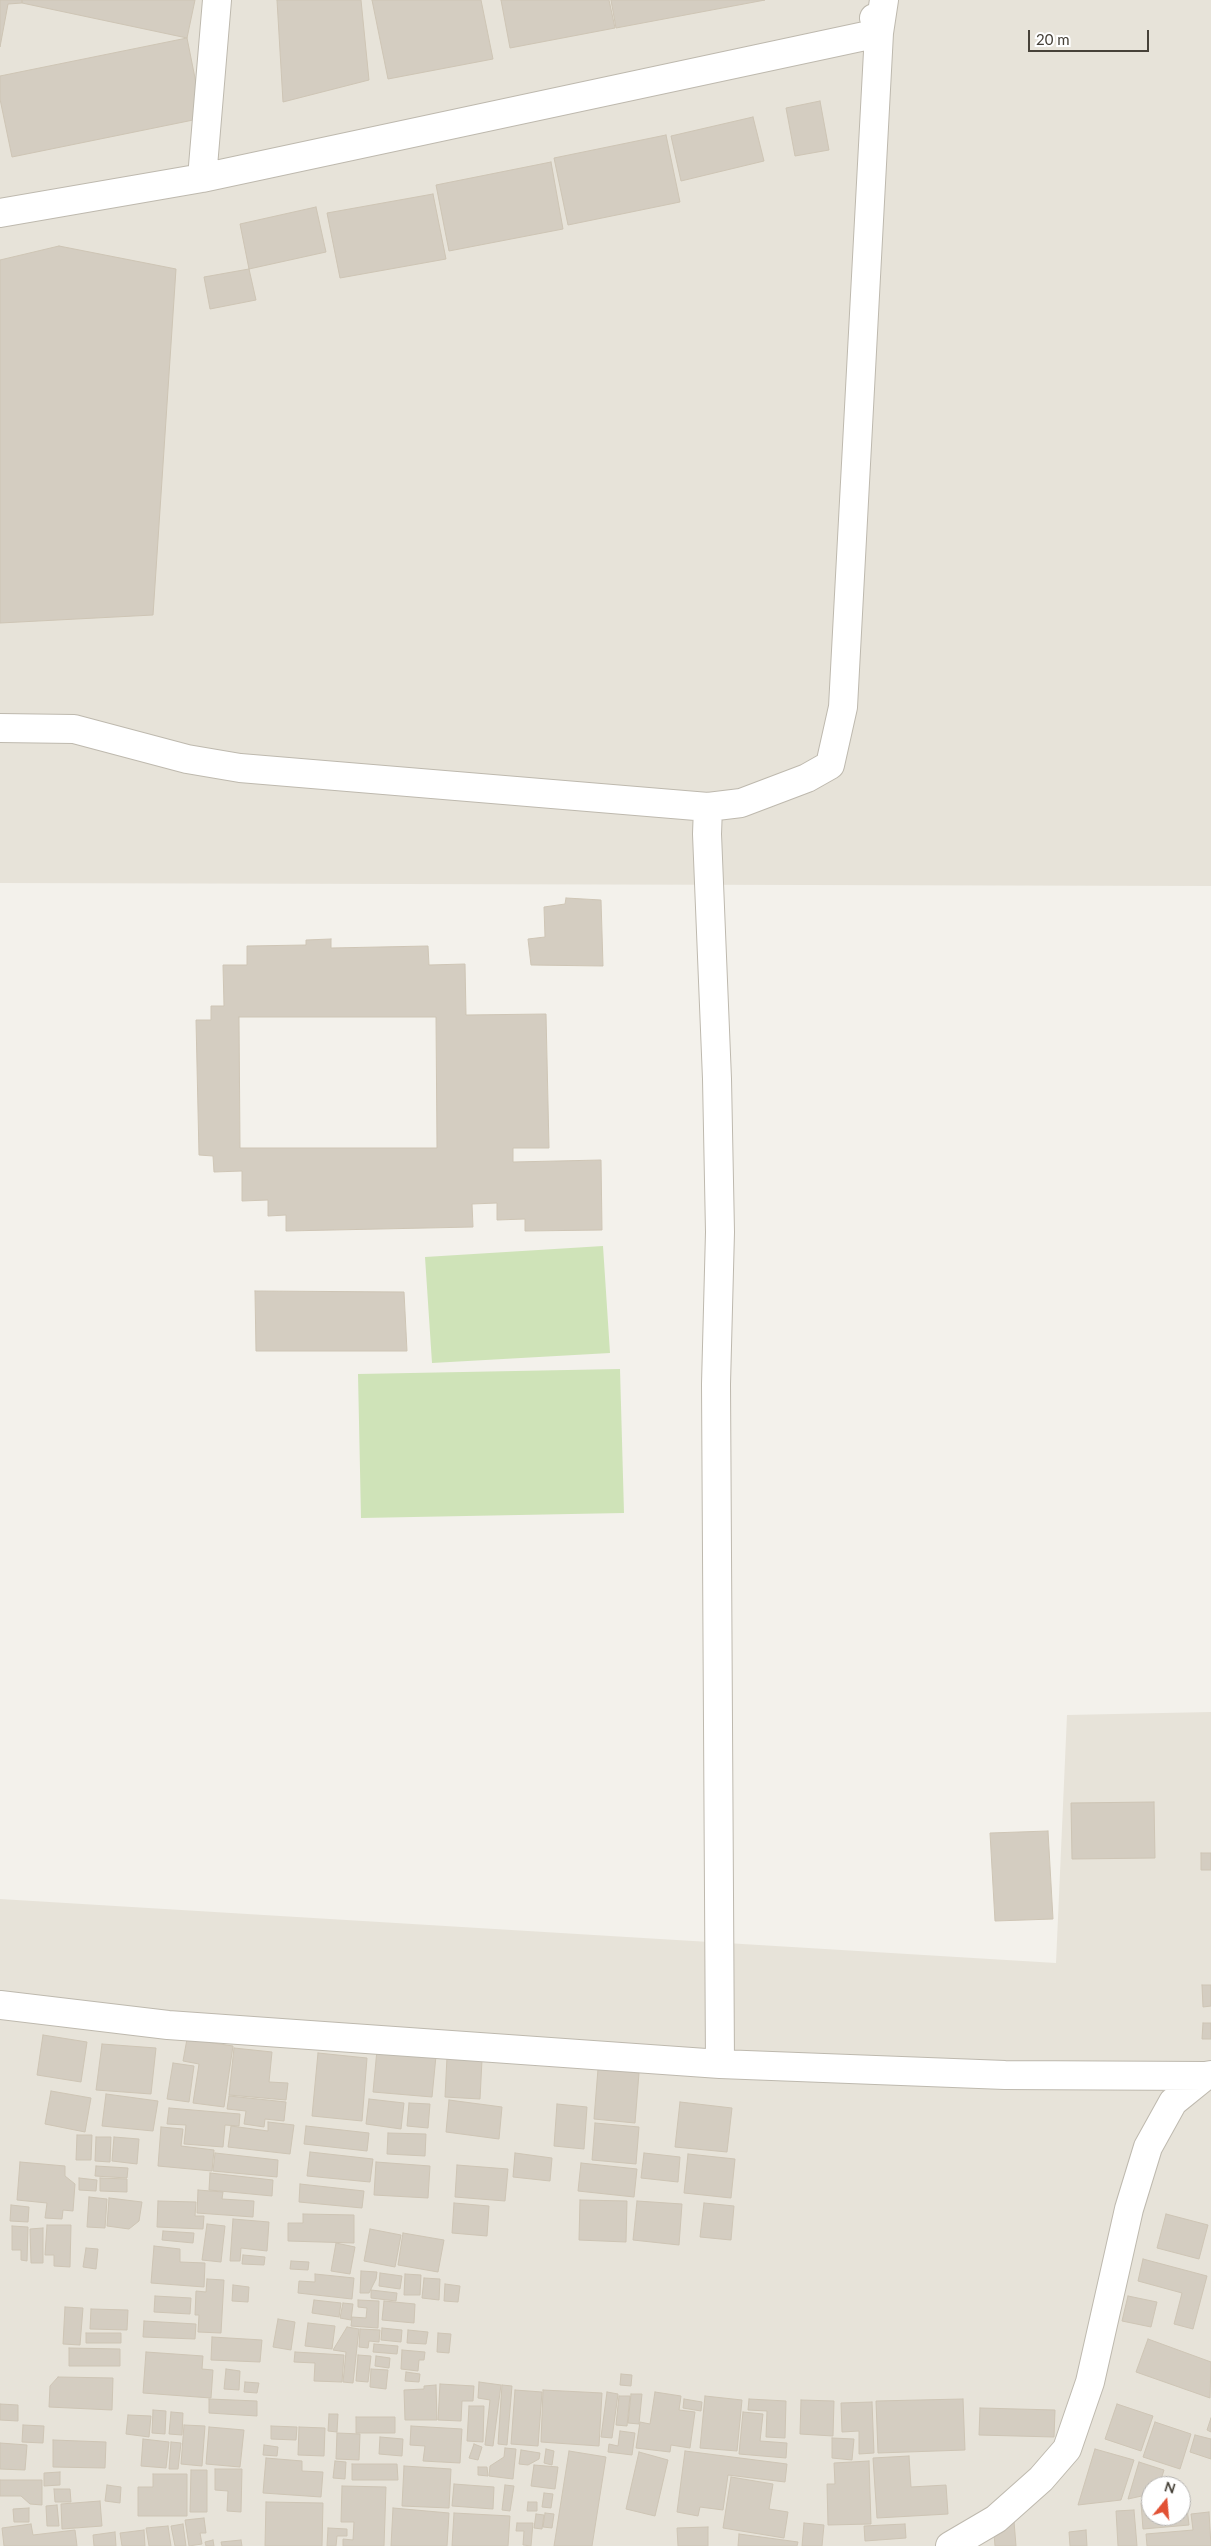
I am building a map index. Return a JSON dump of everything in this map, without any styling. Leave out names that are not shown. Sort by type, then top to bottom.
[{"type":"street","points":[[202,178],[217,0]]},
{"type":"street","points":[[868,0],[879,33]]},
{"type":"street","points":[[0,728],[74,729],[187,759],[240,768],[708,807],[741,803],[807,778],[830,765],[843,707],[879,33],[884,0]]},
{"type":"street","points":[[0,213],[202,178],[879,33]]},
{"type":"street","points":[[708,807],[707,834],[717,1079],[720,1232],[716,1384],[720,2064]]},
{"type":"street","points":[[0,2006],[168,2025],[720,2064],[1005,2075],[1208,2075]]},
{"type":"street","points":[[950,2546],[996,2519],[1041,2479],[1067,2448],[1090,2382],[1130,2209],[1148,2147],[1173,2102],[1208,2075]]},
{"type":"shaded area","points":[[0,0],[1211,0],[1211,886],[0,883]]},
{"type":"shaded area","points":[[1211,1712],[1211,2546],[0,2546],[0,1899],[1056,1963],[1067,1715]]},
{"type":"green space","points":[[603,1246],[610,1353],[432,1363],[425,1257]]},
{"type":"green space","points":[[620,1369],[624,1513],[361,1518],[358,1374]]},
{"type":"building","points":[[0,0],[22,0],[22,3],[8,4],[0,47]]},
{"type":"building","points":[[22,0],[195,0],[187,38],[22,3]]},
{"type":"building","points":[[277,0],[361,0],[369,80],[283,102]]},
{"type":"building","points":[[372,0],[481,0],[493,59],[388,79]]},
{"type":"building","points":[[501,0],[609,0],[615,28],[510,48]]},
{"type":"building","points":[[611,0],[765,0],[616,28]]},
{"type":"building","points":[[187,38],[203,118],[12,157],[0,99],[0,76]]},
{"type":"building","points":[[820,101],[829,150],[795,156],[786,108]]},
{"type":"building","points":[[753,117],[764,161],[681,181],[671,136]]},
{"type":"building","points":[[666,135],[680,202],[568,225],[554,158]]},
{"type":"building","points":[[551,162],[563,229],[449,251],[436,185]]},
{"type":"building","points":[[433,194],[446,259],[340,278],[327,213]]},
{"type":"building","points":[[316,207],[326,252],[249,269],[240,224]]},
{"type":"building","points":[[59,246],[176,269],[153,615],[0,623],[0,260]]},
{"type":"building","points":[[249,269],[256,300],[210,309],[204,277]]},
{"type":"building","points":[[566,898],[601,900],[603,966],[531,965],[528,939],[545,937],[544,907],[565,904]]},
{"type":"building","points":[[331,939],[331,948],[428,946],[429,965],[465,964],[466,1015],[546,1014],[549,1148],[513,1148],[513,1162],[601,1160],[602,1230],[525,1231],[525,1219],[497,1220],[497,1203],[472,1204],[473,1227],[286,1231],[286,1215],[268,1216],[268,1200],[242,1201],[242,1171],[214,1172],[213,1156],[199,1155],[196,1020],[211,1020],[211,1006],[224,1006],[223,965],[247,965],[247,946],[306,945],[306,940]],"holes":[[[239,1017],[436,1017],[437,1148],[240,1148]]]},
{"type":"building","points":[[255,1291],[404,1292],[407,1351],[256,1351]]},
{"type":"building","points":[[1154,1802],[1155,1858],[1072,1859],[1071,1803]]},
{"type":"building","points":[[1048,1831],[1053,1919],[995,1921],[990,1833]]},
{"type":"building","points":[[1201,1853],[1211,1853],[1211,1870],[1201,1870]]},
{"type":"building","points":[[1202,1985],[1211,1985],[1211,2006],[1203,2007]]},
{"type":"building","points":[[1203,2023],[1211,2023],[1211,2039],[1202,2039]]},
{"type":"building","points":[[43,2035],[87,2042],[81,2082],[37,2075]]},
{"type":"building","points":[[187,2039],[233,2046],[224,2107],[193,2103],[199,2064],[183,2061]]},
{"type":"building","points":[[102,2044],[156,2048],[151,2094],[96,2090]]},
{"type":"building","points":[[234,2048],[272,2052],[269,2082],[288,2083],[286,2100],[229,2095]]},
{"type":"building","points":[[377,2050],[436,2056],[432,2097],[373,2092]]},
{"type":"building","points":[[318,2053],[367,2058],[362,2121],[312,2116]]},
{"type":"building","points":[[447,2057],[482,2060],[480,2099],[445,2097]]},
{"type":"building","points":[[173,2063],[194,2066],[189,2102],[167,2099]]},
{"type":"building","points":[[598,2069],[639,2073],[635,2123],[594,2119]]},
{"type":"building","points":[[51,2091],[91,2098],[85,2132],[45,2124]]},
{"type":"building","points":[[106,2094],[158,2101],[153,2131],[102,2126]]},
{"type":"building","points":[[229,2096],[286,2102],[284,2121],[265,2119],[264,2127],[244,2124],[246,2111],[227,2109]]},
{"type":"building","points":[[369,2099],[404,2103],[401,2129],[366,2124]]},
{"type":"building","points":[[449,2100],[502,2107],[499,2139],[446,2132]]},
{"type":"building","points":[[680,2102],[732,2108],[727,2152],[675,2147]]},
{"type":"building","points":[[409,2103],[430,2104],[428,2128],[407,2126]]},
{"type":"building","points":[[557,2104],[587,2107],[584,2149],[554,2146]]},
{"type":"building","points":[[169,2108],[240,2114],[239,2126],[225,2125],[223,2147],[184,2144],[186,2125],[167,2124]]},
{"type":"building","points":[[268,2122],[294,2125],[290,2154],[228,2147],[231,2126],[268,2131]]},
{"type":"building","points":[[595,2123],[639,2127],[636,2164],[592,2160]]},
{"type":"building","points":[[306,2126],[369,2133],[367,2151],[304,2144]]},
{"type":"building","points":[[161,2127],[183,2129],[181,2146],[214,2150],[212,2171],[158,2166]]},
{"type":"building","points":[[388,2133],[426,2134],[425,2156],[387,2154]]},
{"type":"building","points":[[77,2135],[92,2135],[91,2160],[76,2160]]},
{"type":"building","points":[[96,2137],[111,2137],[110,2162],[95,2161]]},
{"type":"building","points":[[114,2137],[139,2139],[137,2164],[112,2161]]},
{"type":"building","points":[[310,2152],[373,2159],[370,2182],[307,2176]]},
{"type":"building","points":[[215,2153],[278,2160],[277,2177],[213,2171]]},
{"type":"building","points":[[515,2153],[552,2158],[550,2181],[513,2177]]},
{"type":"building","points":[[644,2153],[680,2157],[678,2182],[641,2178]]},
{"type":"building","points":[[688,2154],[735,2159],[731,2198],[684,2193]]},
{"type":"building","points":[[20,2162],[65,2166],[65,2176],[75,2184],[73,2211],[63,2210],[62,2219],[45,2218],[47,2203],[17,2200]]},
{"type":"building","points":[[376,2162],[430,2166],[428,2198],[374,2195]]},
{"type":"building","points":[[581,2163],[637,2169],[634,2197],[578,2191]]},
{"type":"building","points":[[457,2165],[508,2169],[505,2201],[455,2197]]},
{"type":"building","points":[[96,2166],[128,2168],[127,2178],[95,2176]]},
{"type":"building","points":[[210,2173],[273,2180],[272,2196],[209,2190]]},
{"type":"building","points":[[79,2178],[97,2180],[96,2191],[79,2190]]},
{"type":"building","points":[[100,2178],[127,2179],[127,2192],[100,2191]]},
{"type":"building","points":[[300,2184],[364,2191],[362,2208],[299,2202]]},
{"type":"building","points":[[198,2190],[223,2192],[222,2199],[254,2201],[253,2217],[197,2213]]},
{"type":"building","points":[[89,2197],[107,2199],[105,2228],[87,2227]]},
{"type":"building","points":[[109,2198],[142,2202],[139,2221],[129,2229],[107,2226]]},
{"type":"building","points":[[580,2200],[627,2201],[626,2242],[579,2240]]},
{"type":"building","points":[[158,2201],[196,2202],[195,2216],[204,2216],[203,2229],[157,2227]]},
{"type":"building","points":[[637,2201],[682,2204],[679,2245],[633,2240]]},
{"type":"building","points":[[454,2203],[489,2206],[487,2236],[452,2233]]},
{"type":"building","points":[[704,2203],[734,2206],[731,2240],[700,2237]]},
{"type":"building","points":[[11,2205],[29,2207],[28,2222],[10,2221]]},
{"type":"building","points":[[303,2214],[354,2215],[354,2243],[288,2241],[288,2223],[303,2223]]},
{"type":"building","points":[[1166,2214],[1208,2225],[1199,2259],[1157,2248]]},
{"type":"building","points":[[233,2219],[269,2222],[267,2251],[241,2248],[240,2261],[230,2261]]},
{"type":"building","points":[[207,2224],[225,2226],[221,2262],[202,2260]]},
{"type":"building","points":[[47,2225],[71,2225],[70,2267],[54,2266],[54,2255],[45,2255]]},
{"type":"building","points":[[12,2226],[28,2227],[27,2261],[21,2260],[21,2250],[12,2250]]},
{"type":"building","points":[[43,2228],[43,2263],[31,2263],[30,2229]]},
{"type":"building","points":[[370,2229],[401,2235],[395,2267],[364,2261]]},
{"type":"building","points":[[163,2231],[194,2233],[193,2243],[162,2240]]},
{"type":"building","points":[[403,2233],[444,2240],[438,2272],[398,2265]]},
{"type":"building","points":[[336,2243],[355,2247],[350,2274],[331,2271]]},
{"type":"building","points":[[154,2246],[180,2249],[180,2262],[205,2263],[204,2287],[151,2283]]},
{"type":"building","points":[[86,2248],[98,2249],[96,2269],[83,2267]]},
{"type":"building","points":[[243,2255],[265,2257],[264,2265],[242,2264]]},
{"type":"building","points":[[1143,2259],[1207,2276],[1193,2329],[1174,2324],[1182,2293],[1138,2281]]},
{"type":"building","points":[[291,2261],[309,2262],[308,2270],[290,2269]]},
{"type":"building","points":[[361,2271],[377,2272],[376,2279],[369,2293],[360,2293]]},
{"type":"building","points":[[380,2273],[402,2276],[400,2289],[379,2286]]},
{"type":"building","points":[[315,2274],[354,2278],[352,2299],[298,2293],[299,2281],[315,2282]]},
{"type":"building","points":[[405,2274],[421,2275],[420,2295],[404,2295]]},
{"type":"building","points":[[424,2278],[440,2279],[439,2300],[422,2298]]},
{"type":"building","points":[[207,2279],[224,2280],[221,2333],[198,2332],[199,2315],[195,2315],[196,2291],[206,2292]]},
{"type":"building","points":[[445,2284],[460,2286],[458,2302],[444,2301]]},
{"type":"building","points":[[233,2285],[249,2287],[248,2302],[232,2301]]},
{"type":"building","points":[[371,2290],[397,2293],[396,2301],[371,2298]]},
{"type":"building","points":[[155,2296],[191,2298],[190,2314],[154,2312]]},
{"type":"building","points":[[1128,2296],[1157,2302],[1151,2327],[1122,2321]]},
{"type":"building","points":[[314,2300],[341,2303],[339,2317],[312,2313]]},
{"type":"building","points":[[358,2300],[379,2301],[378,2328],[351,2326],[352,2317],[366,2318],[367,2308],[358,2307]]},
{"type":"building","points":[[384,2301],[415,2304],[414,2323],[382,2320]]},
{"type":"building","points":[[343,2303],[353,2304],[351,2320],[340,2318]]},
{"type":"building","points":[[65,2307],[83,2308],[80,2345],[63,2344]]},
{"type":"building","points":[[91,2309],[128,2310],[127,2330],[90,2329]]},
{"type":"building","points":[[278,2319],[295,2322],[291,2350],[273,2347]]},
{"type":"building","points":[[144,2321],[196,2324],[195,2339],[143,2337]]},
{"type":"building","points":[[308,2323],[335,2326],[332,2349],[305,2346]]},
{"type":"building","points":[[347,2327],[359,2329],[353,2383],[343,2382],[346,2352],[333,2350]]},
{"type":"building","points":[[382,2328],[402,2330],[401,2342],[381,2340]]},
{"type":"building","points":[[360,2329],[380,2330],[379,2342],[369,2341],[368,2348],[359,2347]]},
{"type":"building","points":[[408,2330],[428,2332],[426,2344],[407,2343]]},
{"type":"building","points":[[86,2333],[121,2333],[121,2343],[86,2343]]},
{"type":"building","points":[[438,2333],[451,2334],[449,2353],[437,2352]]},
{"type":"building","points":[[212,2337],[262,2340],[260,2362],[211,2360]]},
{"type":"building","points":[[1148,2339],[1211,2362],[1210,2398],[1136,2372]]},
{"type":"building","points":[[374,2344],[398,2346],[397,2354],[373,2352]]},
{"type":"building","points":[[69,2348],[120,2349],[120,2366],[69,2366]]},
{"type":"building","points":[[402,2350],[425,2352],[424,2360],[419,2360],[418,2371],[401,2369]]},
{"type":"building","points":[[146,2352],[203,2356],[202,2369],[213,2370],[211,2398],[143,2393]]},
{"type":"building","points":[[295,2352],[344,2355],[342,2382],[314,2381],[315,2363],[294,2362]]},
{"type":"building","points":[[358,2355],[371,2356],[368,2382],[356,2381]]},
{"type":"building","points":[[376,2356],[390,2358],[389,2368],[375,2366]]},
{"type":"building","points":[[226,2369],[240,2371],[239,2390],[224,2389]]},
{"type":"building","points":[[371,2369],[388,2370],[386,2389],[370,2387]]},
{"type":"building","points":[[406,2372],[420,2374],[419,2382],[405,2381]]},
{"type":"building","points":[[621,2374],[632,2375],[631,2386],[620,2385]]},
{"type":"building","points":[[58,2377],[113,2378],[112,2410],[49,2407],[50,2386]]},
{"type":"building","points":[[245,2382],[259,2383],[257,2393],[244,2392]]},
{"type":"building","points":[[479,2382],[501,2385],[493,2446],[485,2445],[490,2400],[478,2398]]},
{"type":"building","points":[[440,2384],[474,2386],[473,2401],[462,2401],[461,2421],[438,2420]]},
{"type":"building","points":[[436,2385],[437,2420],[405,2420],[404,2390],[424,2389],[424,2386]]},
{"type":"building","points":[[502,2385],[512,2386],[507,2445],[498,2444]]},
{"type":"building","points":[[515,2390],[542,2392],[538,2446],[511,2444]]},
{"type":"building","points":[[543,2390],[602,2393],[599,2446],[541,2442]]},
{"type":"building","points":[[607,2392],[618,2394],[612,2438],[601,2437]]},
{"type":"building","points":[[655,2392],[681,2396],[679,2410],[695,2412],[690,2448],[671,2445],[670,2452],[636,2448],[640,2422],[650,2424]]},
{"type":"building","points":[[631,2394],[642,2394],[639,2424],[628,2423]]},
{"type":"building","points":[[619,2396],[630,2396],[627,2426],[616,2425]]},
{"type":"building","points":[[705,2396],[742,2400],[737,2451],[700,2448]]},
{"type":"building","points":[[209,2399],[257,2401],[257,2416],[209,2413]]},
{"type":"building","points":[[684,2399],[702,2402],[701,2411],[683,2408]]},
{"type":"building","points":[[749,2399],[786,2401],[785,2438],[766,2437],[767,2411],[748,2410]]},
{"type":"building","points":[[963,2399],[965,2450],[878,2453],[876,2401]]},
{"type":"building","points":[[801,2400],[834,2401],[833,2436],[800,2434]]},
{"type":"building","points":[[872,2402],[874,2453],[859,2454],[859,2431],[842,2432],[841,2403]]},
{"type":"building","points":[[0,2404],[18,2405],[18,2421],[0,2420]]},
{"type":"building","points":[[1117,2404],[1153,2416],[1141,2451],[1105,2439]]},
{"type":"building","points":[[469,2406],[484,2406],[483,2442],[467,2441]]},
{"type":"building","points":[[980,2408],[1055,2410],[1054,2437],[979,2435]]},
{"type":"building","points":[[153,2410],[166,2411],[165,2434],[152,2433]]},
{"type":"building","points":[[171,2412],[183,2413],[182,2435],[169,2434]]},
{"type":"building","points":[[743,2412],[763,2414],[760,2441],[787,2443],[786,2458],[739,2454]]},
{"type":"building","points":[[329,2414],[338,2414],[337,2432],[328,2431]]},
{"type":"building","points":[[128,2415],[151,2416],[149,2437],[126,2434]]},
{"type":"building","points":[[356,2417],[395,2417],[395,2433],[356,2433]]},
{"type":"building","points":[[1211,2418],[1211,2432],[1207,2430]]},
{"type":"building","points":[[1155,2422],[1191,2434],[1180,2469],[1143,2457]]},
{"type":"building","points":[[23,2425],[44,2426],[43,2443],[22,2442]]},
{"type":"building","points":[[184,2425],[205,2426],[202,2466],[181,2464]]},
{"type":"building","points":[[271,2426],[297,2427],[296,2440],[271,2439]]},
{"type":"building","points":[[411,2426],[462,2429],[460,2463],[423,2461],[425,2446],[410,2445]]},
{"type":"building","points":[[209,2427],[244,2430],[240,2467],[206,2464]]},
{"type":"building","points":[[299,2427],[325,2428],[324,2456],[298,2455]]},
{"type":"building","points":[[620,2431],[635,2433],[632,2455],[608,2452],[609,2444],[618,2446]]},
{"type":"building","points":[[337,2433],[360,2434],[359,2460],[336,2459]]},
{"type":"building","points":[[1195,2435],[1211,2439],[1211,2459],[1190,2452]]},
{"type":"building","points":[[380,2437],[403,2439],[402,2456],[379,2454]]},
{"type":"building","points":[[832,2438],[854,2439],[852,2460],[832,2458]]},
{"type":"building","points":[[143,2439],[169,2442],[166,2468],[141,2466]]},
{"type":"building","points":[[53,2440],[106,2442],[105,2468],[53,2467]]},
{"type":"building","points":[[171,2442],[181,2443],[178,2469],[169,2469]]},
{"type":"building","points":[[0,2443],[27,2445],[25,2470],[0,2469]]},
{"type":"building","points":[[474,2444],[482,2447],[478,2460],[469,2458]]},
{"type":"building","points":[[264,2445],[278,2447],[277,2456],[263,2455]]},
{"type":"building","points":[[505,2448],[516,2449],[513,2479],[489,2476],[490,2466],[504,2457]]},
{"type":"building","points":[[546,2449],[554,2451],[552,2465],[544,2463]]},
{"type":"building","points":[[1095,2449],[1134,2460],[1121,2500],[1078,2505]]},
{"type":"building","points":[[521,2450],[540,2453],[539,2459],[528,2465],[519,2464]]},
{"type":"building","points":[[569,2451],[606,2457],[592,2546],[554,2546]]},
{"type":"building","points":[[685,2451],[787,2464],[785,2482],[728,2475],[723,2510],[700,2507],[698,2516],[677,2512]]},
{"type":"building","points":[[639,2452],[668,2460],[655,2516],[626,2509]]},
{"type":"building","points":[[909,2456],[911,2487],[946,2485],[948,2514],[877,2518],[873,2458]]},
{"type":"building","points":[[266,2458],[302,2461],[302,2471],[323,2472],[321,2497],[263,2493]]},
{"type":"building","points":[[335,2461],[346,2462],[345,2479],[333,2478]]},
{"type":"building","points":[[869,2461],[871,2524],[828,2525],[827,2484],[835,2484],[834,2463]]},
{"type":"building","points":[[1139,2462],[1164,2470],[1162,2476],[1141,2476],[1141,2496],[1128,2499]]},
{"type":"building","points":[[352,2464],[397,2464],[398,2480],[352,2480]]},
{"type":"building","points":[[534,2465],[558,2467],[555,2489],[531,2486]]},
{"type":"building","points":[[404,2466],[451,2469],[449,2508],[402,2506]]},
{"type":"building","points":[[478,2467],[487,2467],[488,2476],[478,2475]]},
{"type":"building","points":[[215,2469],[242,2469],[241,2512],[227,2511],[228,2491],[215,2490]]},
{"type":"building","points":[[191,2470],[207,2470],[207,2512],[190,2512]]},
{"type":"building","points":[[60,2472],[60,2485],[44,2486],[44,2473]]},
{"type":"building","points":[[153,2474],[187,2474],[187,2516],[138,2516],[138,2487],[153,2487]]},
{"type":"building","points":[[731,2477],[773,2484],[769,2509],[788,2512],[784,2538],[723,2528]]},
{"type":"building","points":[[0,2480],[42,2480],[42,2505],[30,2504],[21,2496],[0,2496]]},
{"type":"building","points":[[454,2484],[494,2487],[493,2509],[452,2506]]},
{"type":"building","points":[[107,2485],[121,2487],[120,2503],[105,2501]]},
{"type":"building","points":[[505,2485],[514,2486],[510,2511],[502,2510]]},
{"type":"building","points":[[342,2486],[386,2487],[384,2546],[343,2546],[343,2539],[353,2540],[354,2522],[341,2522]]},
{"type":"building","points":[[54,2489],[70,2489],[71,2502],[55,2502]]},
{"type":"building","points":[[544,2493],[553,2494],[551,2508],[542,2507]]},
{"type":"building","points":[[100,2501],[102,2526],[62,2529],[61,2504]]},
{"type":"building","points":[[266,2502],[323,2503],[322,2546],[265,2546]]},
{"type":"building","points":[[528,2502],[537,2502],[537,2511],[527,2511]]},
{"type":"building","points":[[57,2505],[59,2526],[47,2526],[46,2506]]},
{"type":"building","points":[[29,2508],[29,2522],[14,2522],[13,2509]]},
{"type":"building","points":[[393,2508],[449,2513],[447,2546],[391,2546]]},
{"type":"building","points":[[1134,2510],[1137,2546],[1118,2546],[1116,2511]]},
{"type":"building","points":[[1209,2512],[1211,2546],[1147,2546],[1146,2534],[1193,2530],[1191,2514]]},
{"type":"building","points":[[454,2513],[510,2516],[508,2546],[452,2546]]},
{"type":"building","points":[[545,2513],[554,2514],[552,2528],[543,2527]]},
{"type":"building","points":[[536,2514],[544,2515],[542,2529],[534,2528]]},
{"type":"building","points":[[204,2518],[206,2533],[200,2533],[202,2544],[189,2546],[185,2520]]},
{"type":"building","points":[[1014,2521],[1016,2546],[995,2546],[994,2534]]},
{"type":"building","points":[[517,2523],[533,2523],[531,2546],[523,2545],[524,2531],[516,2531]]},
{"type":"building","points":[[804,2523],[824,2525],[822,2546],[802,2546]]},
{"type":"building","points":[[31,2524],[33,2535],[75,2530],[77,2546],[4,2546],[2,2528]]},
{"type":"building","points":[[183,2524],[186,2546],[175,2546],[171,2526]]},
{"type":"building","points":[[905,2524],[906,2538],[865,2541],[864,2526]]},
{"type":"building","points":[[168,2526],[171,2546],[149,2546],[146,2528]]},
{"type":"building","points":[[1143,2526],[1178,2526],[1143,2529]]},
{"type":"building","points":[[708,2527],[708,2546],[678,2546],[677,2528]]},
{"type":"building","points":[[328,2528],[347,2529],[347,2536],[337,2536],[336,2546],[327,2546]]},
{"type":"building","points":[[144,2530],[145,2546],[122,2546],[120,2533]]},
{"type":"building","points":[[1086,2530],[1087,2546],[1070,2546],[1069,2532]]},
{"type":"building","points":[[115,2532],[116,2546],[94,2546],[93,2535]]},
{"type":"building","points":[[739,2534],[798,2542],[797,2546],[738,2546]]},
{"type":"building","points":[[213,2540],[214,2546],[206,2546],[205,2542]]},
{"type":"building","points":[[241,2540],[242,2546],[222,2546],[221,2542]]}]
